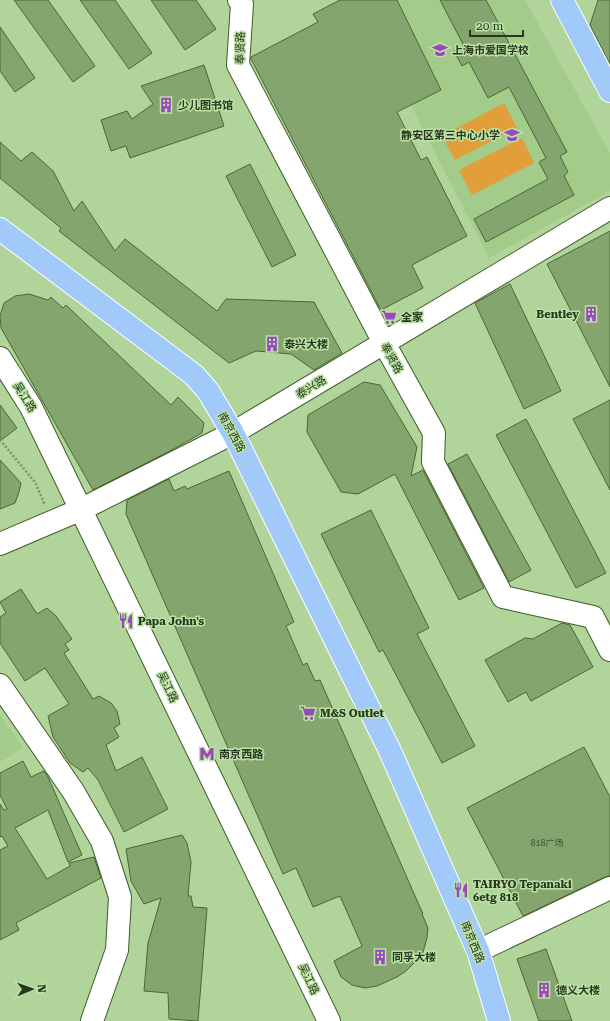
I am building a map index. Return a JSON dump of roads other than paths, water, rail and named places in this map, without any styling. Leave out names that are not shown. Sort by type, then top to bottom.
[{"type":"main road","points":[[562,0],[610,91]]},
{"type":"main road","name":"南京西路","points":[[0,229],[194,375],[208,391],[233,432],[390,751],[478,951],[499,1021]]},
{"type":"street","name":"奉贤路","points":[[239,0],[242,4],[238,65],[384,343],[434,433],[433,462],[503,597],[594,616],[610,650]]},
{"type":"street","name":"泰兴路","points":[[0,544],[82,509],[233,432],[610,208]]},
{"type":"street","name":"吴江路","points":[[0,358],[32,407],[329,1021]]},
{"type":"street","points":[[0,685],[73,791],[102,841],[120,897],[117,950],[92,1021]]},
{"type":"street","points":[[478,951],[610,888]]},
{"type":"place","name":"上海市爱国学校","points":[[440,50]]},
{"type":"place","name":"少儿图书馆","points":[[166,105]]},
{"type":"place","name":"静安区第三中心小学","points":[[512,135]]},
{"type":"place","name":"Bentley","points":[[591,314]]},
{"type":"place","name":"全家","points":[[389,317]]},
{"type":"place","name":"泰兴大楼","points":[[272,344]]},
{"type":"place","name":"Papa John's","points":[[126,621]]},
{"type":"place","name":"M&S Outlet","points":[[308,713]]},
{"type":"place","name":"南京西路","points":[[207,754]]},
{"type":"place","name":"TAIRYO Tepanaki 6etg 818","points":[[461,890]]},
{"type":"place","name":"同孚大楼","points":[[380,957]]},
{"type":"place","name":"德义大楼","points":[[544,990]]}]
